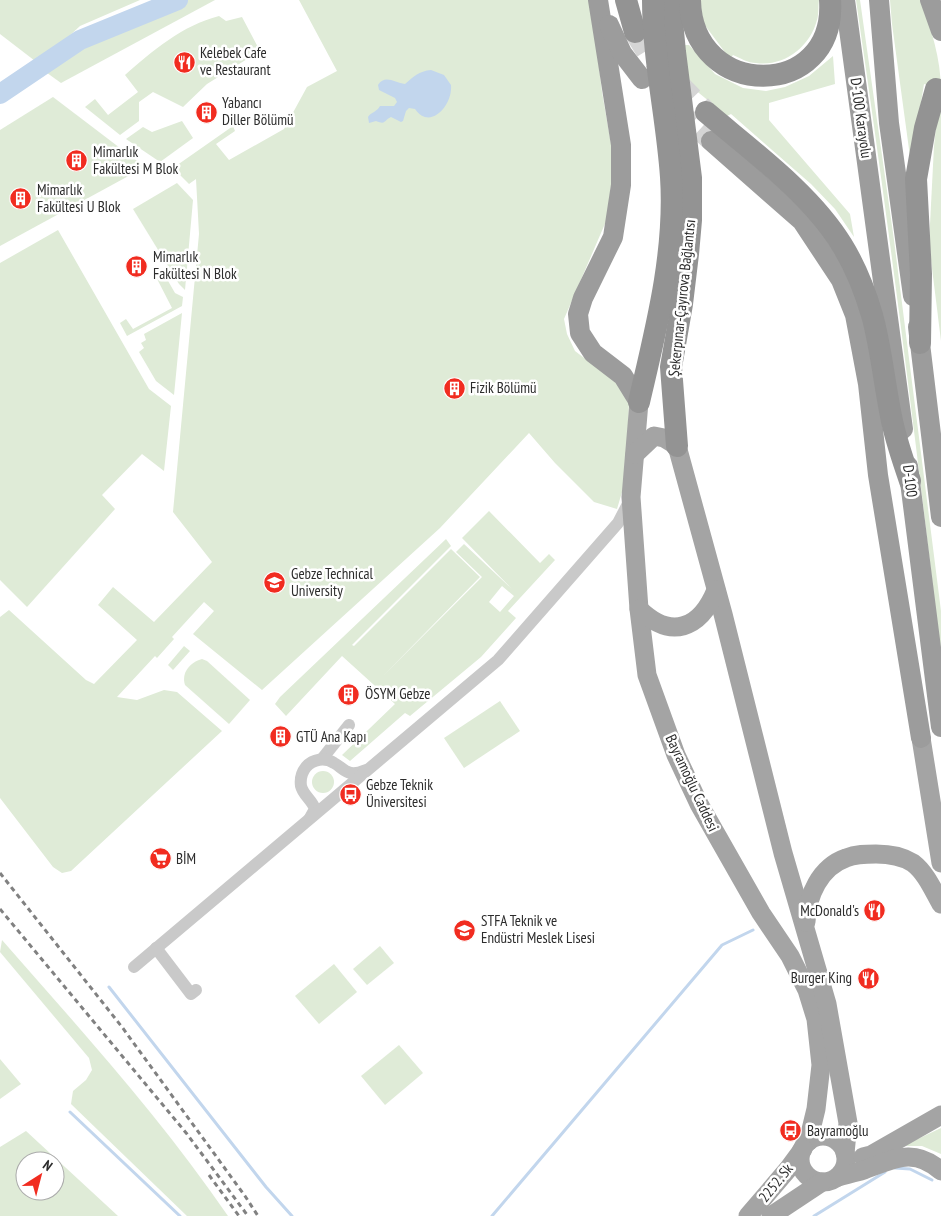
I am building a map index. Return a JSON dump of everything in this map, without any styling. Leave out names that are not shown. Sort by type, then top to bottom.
[{"type":"highway","points":[[598,0],[622,53],[642,78]]},
{"type":"highway","points":[[598,0],[621,145],[621,185],[613,237],[583,298],[578,314],[580,333],[594,353],[623,376],[639,402]]},
{"type":"highway","points":[[626,0],[635,32]]},
{"type":"highway","name":"Şekerpınar-Çayırova Bağlantısı","points":[[639,402],[661,305],[672,222],[672,178],[653,32],[653,0]]},
{"type":"highway","name":"Şekerpınar-Çayırova Bağlantısı","points":[[670,0],[691,178],[691,220],[688,254],[682,304],[671,367],[677,446]]},
{"type":"highway","points":[[690,0],[695,28],[704,45],[715,59],[749,76],[769,77],[785,74],[802,64],[814,53],[822,42],[827,27],[831,12],[830,0]]},
{"type":"highway","name":"D-100 Karayolu","points":[[845,0],[877,236]]},
{"type":"highway","name":"D-100 Karayolu","points":[[873,0],[889,123]]},
{"type":"highway","points":[[879,0],[889,123]]},
{"type":"highway","points":[[930,0],[941,31]]},
{"type":"highway","points":[[920,343],[921,274],[916,179],[925,128],[936,89]]},
{"type":"highway","points":[[706,112],[795,188],[823,218],[842,244],[858,274],[872,313],[891,417],[910,481]]},
{"type":"highway","name":"D-100","points":[[889,123],[920,343],[926,408],[941,517]]},
{"type":"highway","points":[[711,141],[802,221],[841,280],[855,315],[868,384],[878,475],[921,738]]},
{"type":"highway","name":"D-100","points":[[877,236],[941,727]]},
{"type":"main road","name":"Bayramoğlu Caddesi","points":[[639,402],[631,497],[639,609],[647,675],[676,755],[699,804],[761,913],[790,956],[807,990],[816,1019],[821,1065],[816,1109],[805,1146]]},
{"type":"main road","points":[[635,454],[654,436],[664,438],[677,446],[716,590],[784,853],[827,1004],[835,1042],[848,1123],[846,1156],[842,1172],[830,1180]]},
{"type":"main road","points":[[639,609],[650,619],[664,626],[680,627],[694,622],[701,616],[710,605],[716,590]]},
{"type":"main road","points":[[921,738],[941,863]]},
{"type":"main road","points":[[806,933],[809,899],[817,882],[834,864],[854,855],[888,854],[907,860],[920,870],[941,904]]},
{"type":"main road","points":[[846,1156],[872,1155],[941,1115]]},
{"type":"main road","points":[[846,1156],[841,1146],[829,1137],[822,1137],[814,1138],[805,1146],[800,1161],[805,1173],[810,1178],[830,1180],[899,1157],[919,1159],[931,1164],[941,1172]]},
{"type":"main road","name":"2252. Sk","points":[[748,1216],[805,1146]]},
{"type":"main road","name":"2252. Sk","points":[[772,1216],[830,1180]]},
{"type":"street","points":[[134,967],[498,660],[618,523],[631,497]]},
{"type":"street","points":[[600,544],[610,538],[619,536],[634,544]]},
{"type":"street","points":[[322,759],[349,725]]},
{"type":"street","points":[[310,818],[315,809],[303,792],[301,778],[308,765],[322,759],[335,763],[346,772],[353,774],[359,773],[378,762]]},
{"type":"street","points":[[156,948],[191,994],[196,990]]},
{"type":"green space","points":[[0,0],[140,0],[80,26],[39,64],[0,34]]},
{"type":"green space","points":[[177,0],[215,0],[61,83],[43,70],[90,38]]},
{"type":"green space","points":[[299,0],[591,0],[602,92],[614,161],[607,219],[564,319],[567,334],[575,351],[617,383],[629,400],[627,475],[617,509],[594,502],[555,463],[529,433],[440,528],[262,690],[193,634],[214,611],[204,602],[172,637],[174,639],[157,658],[155,656],[117,697],[137,700],[164,690],[177,692],[222,731],[71,871],[62,873],[53,867],[0,798],[0,617],[9,610],[86,680],[94,684],[137,640],[98,605],[113,587],[154,622],[212,562],[173,512],[199,234],[196,179],[189,184],[173,168],[233,126],[235,131],[216,144],[229,160],[284,129],[307,87],[337,71]]},
{"type":"green space","points":[[699,0],[819,0],[818,18],[814,30],[808,39],[794,53],[776,62],[753,63],[733,55],[730,59],[704,24]]},
{"type":"green space","points":[[856,0],[860,0],[894,240],[941,611],[941,658],[901,329]]},
{"type":"green space","points":[[890,0],[921,0],[932,33],[941,78],[941,90],[924,84],[911,164],[892,24]]},
{"type":"green space","points":[[219,16],[226,21],[242,17],[260,51],[207,84],[183,107],[153,92],[139,102],[139,121],[120,135],[85,107],[95,99],[108,115],[138,92],[125,75],[157,48],[181,32]]},
{"type":"green space","points":[[682,45],[689,45],[715,74],[743,88],[766,91],[785,87],[809,76],[833,56],[835,84],[769,103],[769,120],[850,214],[854,237],[835,209],[811,184],[731,114],[727,116],[688,84]]},
{"type":"green space","points":[[53,97],[145,167],[0,246],[0,130]]},
{"type":"green space","points":[[941,104],[941,341],[929,244],[934,146],[937,118]]},
{"type":"green space","points":[[182,121],[193,138],[160,162],[126,139],[143,127],[152,132]]},
{"type":"green space","points":[[177,183],[193,200],[185,290],[179,284],[133,209]]},
{"type":"green space","points":[[58,230],[149,389],[171,406],[164,471],[142,454],[102,495],[115,509],[27,607],[0,580],[0,263]]},
{"type":"green space","points":[[160,267],[175,293],[183,297],[182,306],[127,336],[120,323],[126,319],[133,329],[172,308],[153,271]]},
{"type":"green space","points":[[182,313],[174,395],[156,381],[139,352],[144,348],[141,343],[146,340],[144,334]]},
{"type":"green space","points":[[489,511],[540,563],[549,554],[555,560],[508,611],[516,618],[481,657],[410,716],[405,713],[350,761],[342,755],[395,704],[342,656],[286,716],[275,704],[280,697],[446,539],[451,546],[352,645],[354,646],[451,549],[480,577],[383,676],[482,577],[456,552],[464,544],[513,590],[462,538]],"holes":[[[502,586],[514,596],[500,612],[489,602]]]},
{"type":"green space","points":[[184,646],[190,651],[173,670],[168,665]]},
{"type":"green space","points":[[202,659],[207,661],[250,700],[229,724],[185,685],[185,672],[190,665]]},
{"type":"green space","points":[[500,701],[520,731],[464,768],[444,738]]},
{"type":"green space","points":[[323,771],[331,774],[334,782],[331,790],[323,793],[315,790],[312,782],[315,774]]},
{"type":"green space","points":[[2,940],[148,1109],[228,1216],[187,1216],[71,1104],[73,1091],[86,1080],[92,1070],[89,1058],[0,952]]},
{"type":"green space","points":[[380,946],[394,963],[367,985],[353,969]]},
{"type":"green space","points":[[334,964],[357,992],[319,1024],[295,996]]},
{"type":"green space","points":[[399,1045],[423,1073],[385,1105],[361,1076]]},
{"type":"green space","points":[[0,1059],[21,1084],[0,1099]]},
{"type":"green space","points":[[941,1128],[941,1154],[922,1146],[903,1146]]},
{"type":"green space","points":[[26,1131],[48,1151],[15,1151],[15,1201],[65,1201],[65,1167],[118,1216],[0,1216],[0,1147]]},
{"type":"water","points":[[431,70],[444,75],[451,85],[451,93],[448,100],[439,113],[427,117],[421,115],[415,109],[409,108],[401,122],[391,117],[383,123],[376,121],[369,123],[368,117],[380,106],[394,106],[397,102],[395,98],[379,90],[378,85],[381,82],[390,80],[405,84],[420,73]]},
{"type":"waterway","points":[[0,94],[80,40],[178,0]]},
{"type":"waterway","points":[[492,1216],[722,945],[753,930]]},
{"type":"waterway","points":[[109,987],[266,1187],[292,1216]]},
{"type":"waterway","points":[[70,1112],[180,1216]]},
{"type":"waterway","points":[[895,1168],[910,1169],[932,1180]]},
{"type":"waterway","points":[[814,1216],[885,1172]]},
{"type":"tunnel","points":[[635,32],[648,53],[706,112]]},
{"type":"tunnel","points":[[677,110],[711,141]]},
{"type":"railway","points":[[0,873],[122,1027],[258,1216]]},
{"type":"railway","points":[[0,909],[187,1134],[248,1216]]},
{"type":"railway","points":[[209,1175],[239,1216]]},
{"type":"place","name":"Kelebek Cafe ve Restaurant","points":[[184,62]]},
{"type":"place","name":"Yabancı Diller Bölümü","points":[[206,112]]},
{"type":"place","name":"Mimarlık Fakültesi M Blok","points":[[77,161]]},
{"type":"place","name":"Mimarlık Fakültesi U Blok","points":[[21,199]]},
{"type":"place","name":"Mimarlık Fakültesi N Blok","points":[[137,266]]},
{"type":"place","name":"Fizik Bölümü","points":[[454,388]]},
{"type":"place","name":"Gebze Technical University","points":[[275,583]]},
{"type":"place","name":"ÖSYM Gebze","points":[[349,694]]},
{"type":"place","name":"GTÜ Ana Kapı","points":[[280,737]]},
{"type":"place","name":"Gebze Teknik Üniversitesi","points":[[350,794]]},
{"type":"place","name":"BİM","points":[[160,859]]},
{"type":"place","name":"McDonald's","points":[[875,911]]},
{"type":"place","name":"STFA Teknik ve Endüstri Meslek Lisesi","points":[[465,930]]},
{"type":"place","name":"Burger King","points":[[868,978]]},
{"type":"place","name":"Bayramoğlu","points":[[791,1131]]}]
